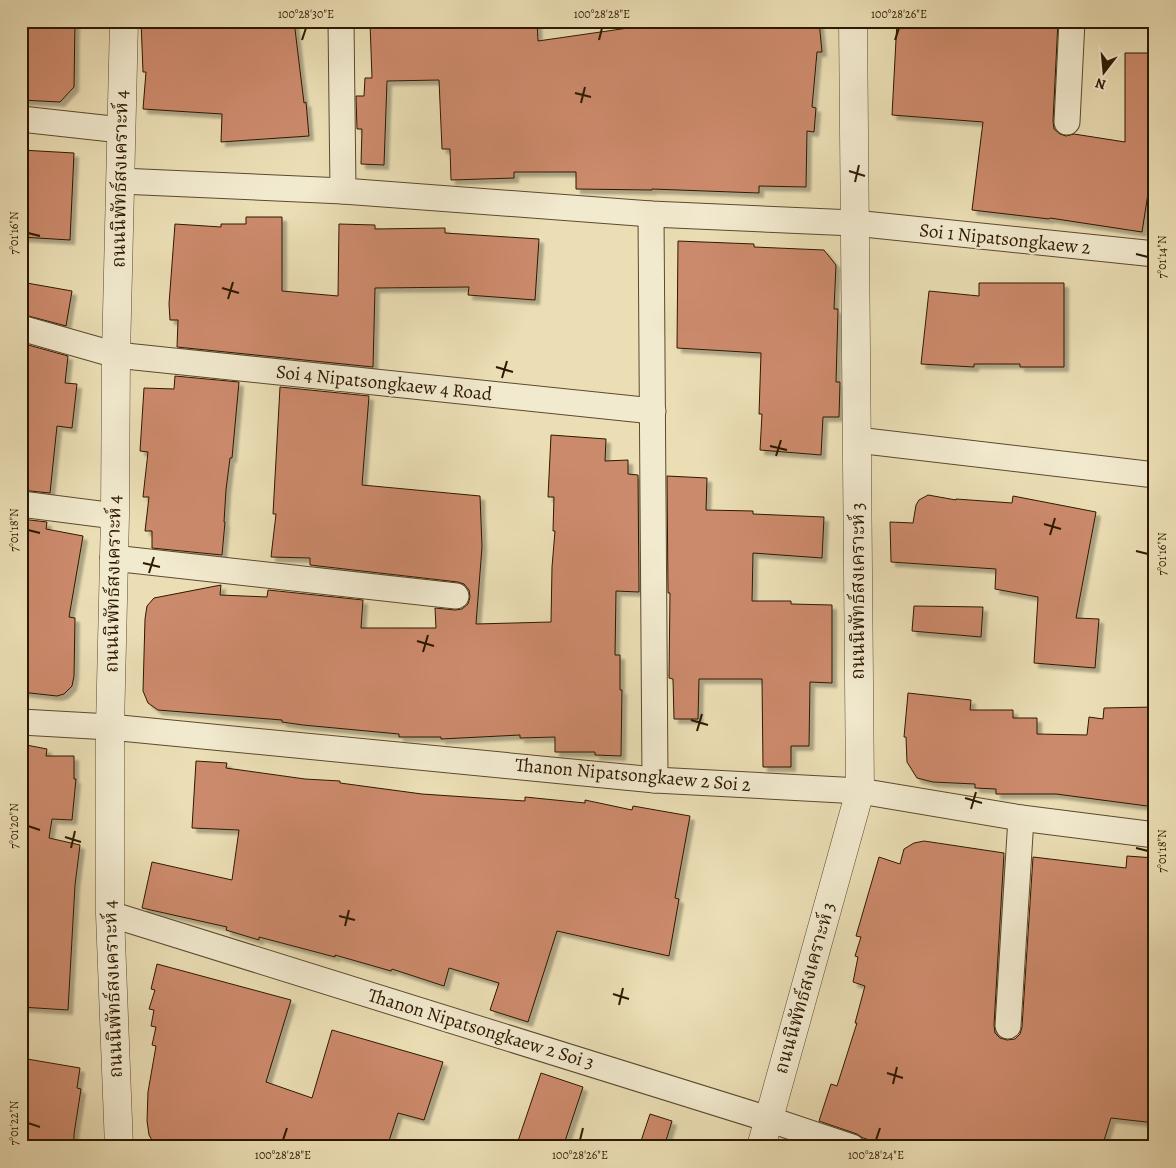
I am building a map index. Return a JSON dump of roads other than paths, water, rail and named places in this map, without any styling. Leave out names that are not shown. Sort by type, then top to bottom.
[{"type":"street","name":"ถนนนิพัทธ์สงเคราะห์ 4","points":[[119,1147],[110,914],[110,727],[124,21]]},
{"type":"street","points":[[342,21],[343,191]]},
{"type":"street","name":"ถนนนิพัทธ์สงเคราะห์ 3","points":[[761,1147],[860,791],[853,21]]},
{"type":"street","points":[[1067,122],[1072,21]]},
{"type":"street","points":[[21,119],[122,130]]},
{"type":"street","name":"Soi 1 Nipatsongkaew 2","points":[[120,181],[343,191],[651,214],[854,223],[1155,254]]},
{"type":"street","points":[[651,214],[655,780]]},
{"type":"street","name":"Soi 4 Nipatsongkaew 4 Road","points":[[21,328],[116,355],[653,411]]},
{"type":"street","points":[[857,440],[1155,475]]},
{"type":"street","points":[[21,504],[115,516]]},
{"type":"street","points":[[113,558],[456,596]]},
{"type":"street","name":"Thanon Nipatsongkaew 2 Soi 2","points":[[21,722],[110,727],[655,780],[860,791],[1021,818],[1155,835]]},
{"type":"street","points":[[1008,1026],[1021,818]]},
{"type":"street","name":"Thanon Nipatsongkaew 2 Soi 3","points":[[110,914],[768,1119],[852,1147]]}]
